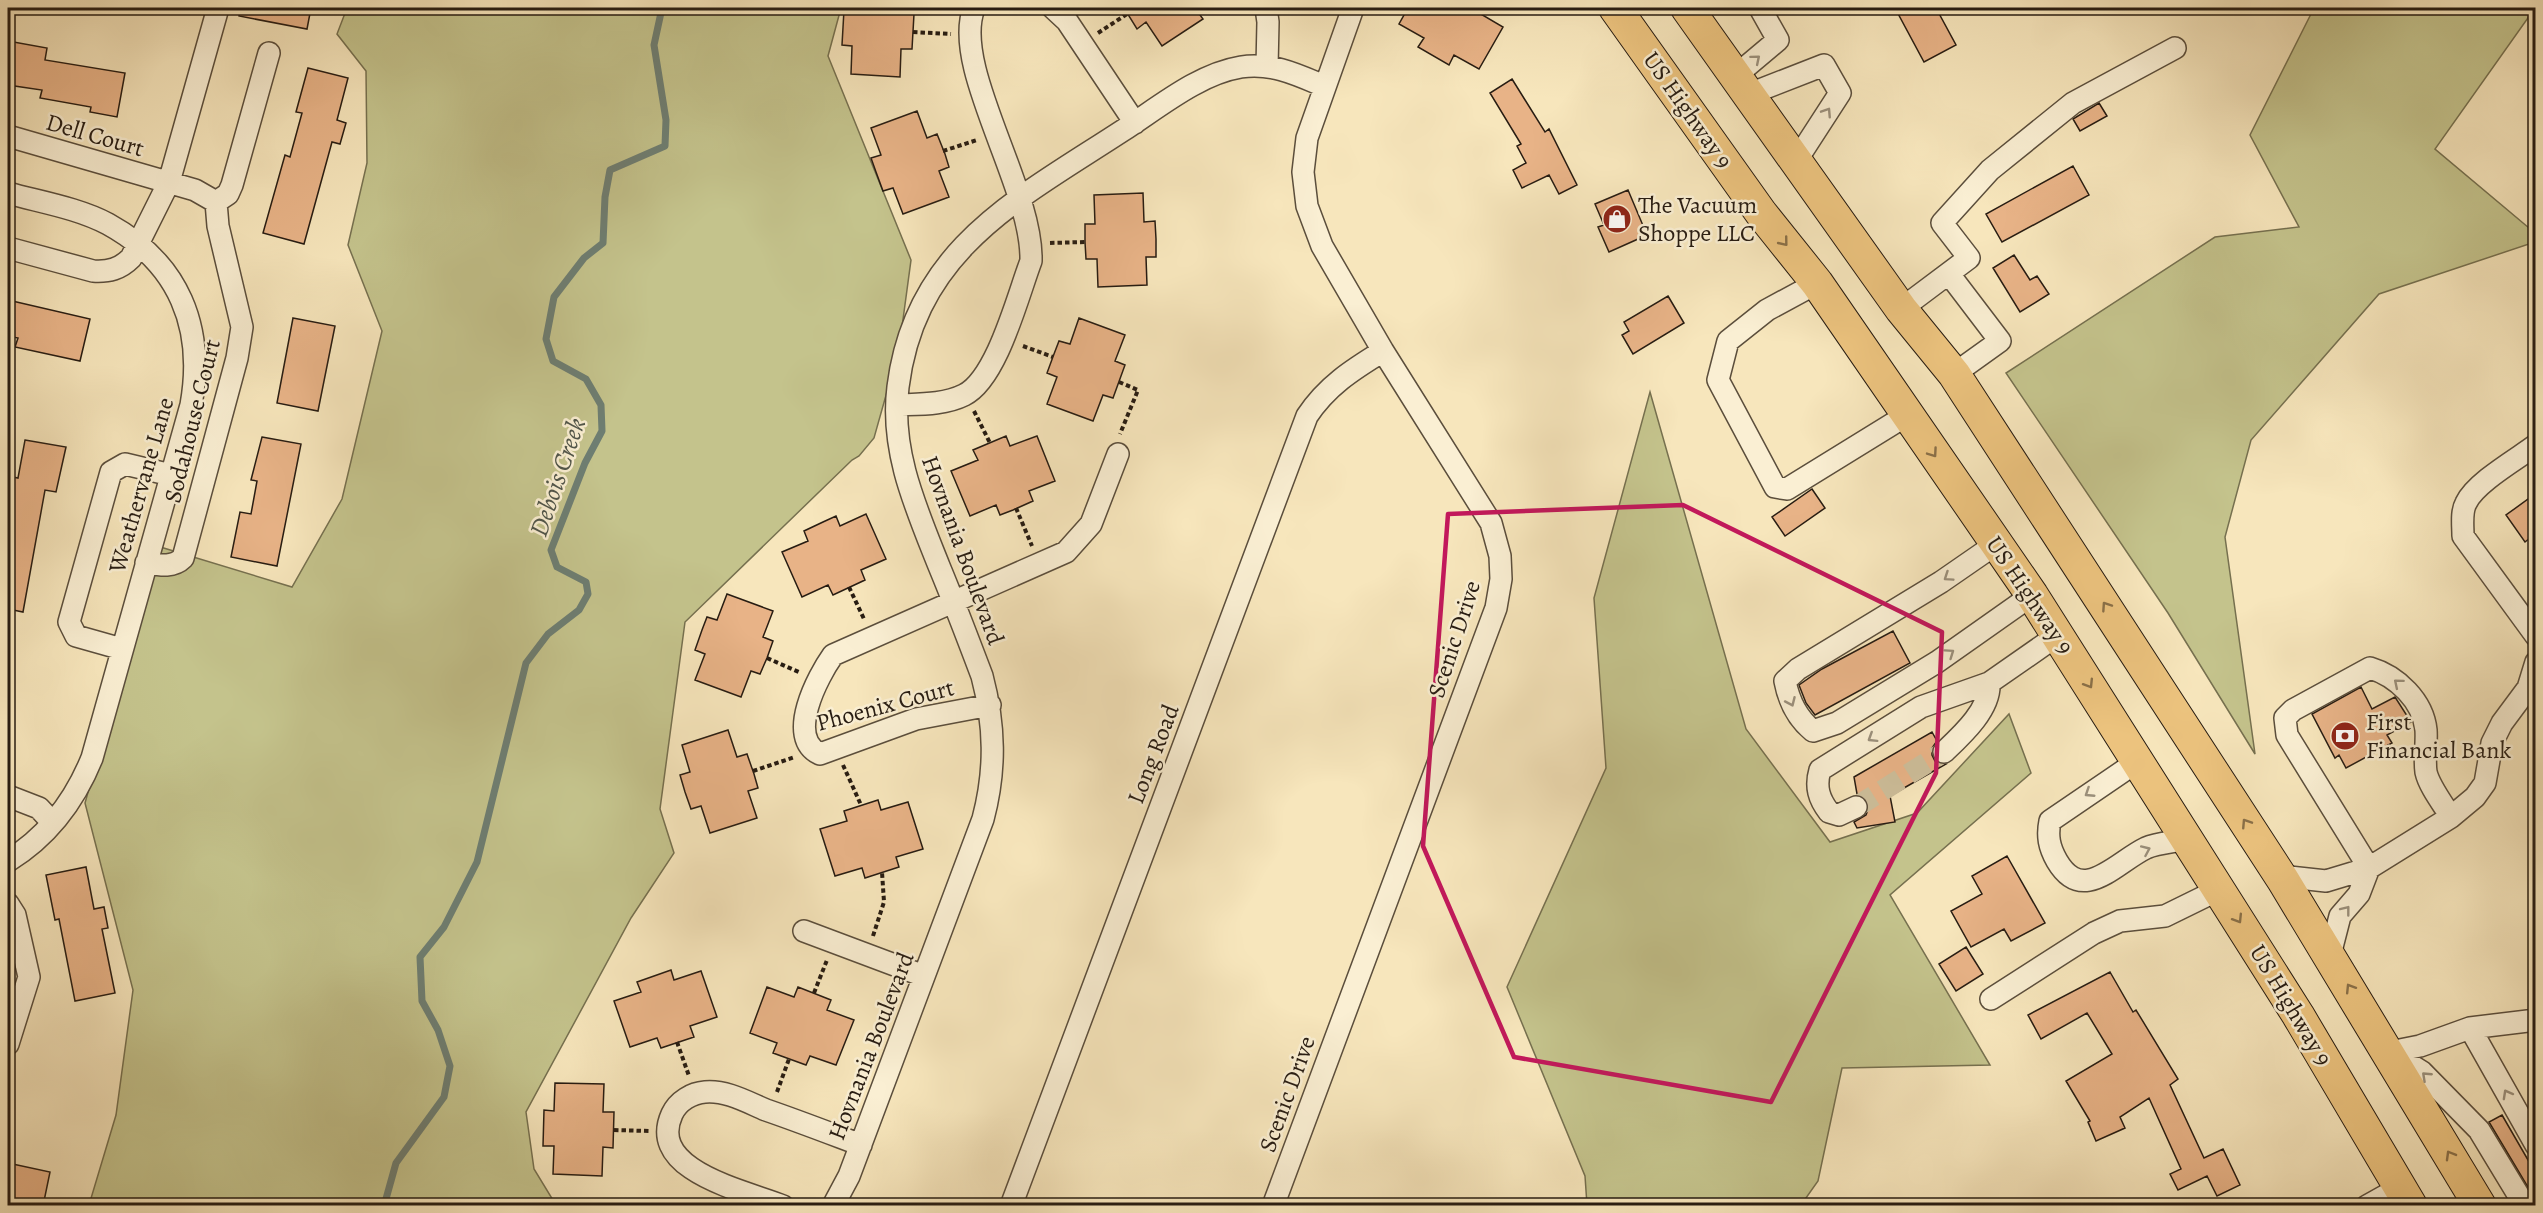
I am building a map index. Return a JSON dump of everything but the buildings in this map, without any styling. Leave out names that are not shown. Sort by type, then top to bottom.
[{"type":"highway","name":"US Highway 9","points":[[1615,8],[1761,213],[1817,283],[2032,595],[2220,889],[2406,1196]]},
{"type":"highway","points":[[1687,8],[1740,86],[1901,309],[1954,374],[2330,955],[2480,1206]]},
{"type":"street","points":[[8,248],[93,271],[106,272],[122,267],[140,244],[169,182],[218,8]]},
{"type":"street","points":[[897,405],[937,403],[965,394],[981,382],[992,366],[1031,261],[1031,244],[1020,198],[969,47],[974,8]]},
{"type":"street","points":[[1053,8],[1067,21],[1135,123]]},
{"type":"street","points":[[1266,8],[1269,22],[1267,67]]},
{"type":"street","name":"Scenic Drive","points":[[1273,1206],[1499,595],[1500,556],[1491,523],[1383,351],[1322,246],[1307,206],[1303,172],[1307,138],[1353,8]]},
{"type":"street","points":[[1740,86],[1778,40],[1760,8]]},
{"type":"street","points":[[1901,309],[1970,258],[1942,223],[1990,170],[2073,103],[2175,48]]},
{"type":"street","points":[[169,182],[195,190],[216,202],[228,194],[269,53]]},
{"type":"street","points":[[1740,86],[1824,66],[1840,93],[1796,161]]},
{"type":"street","name":"Hovnania Boulevard","points":[[833,1206],[849,1176],[983,819],[991,790],[994,760],[990,705],[903,471],[899,446],[897,405],[903,355],[923,302],[941,273],[962,246],[983,226],[1020,198],[1217,73],[1243,67],[1267,67],[1285,70],[1324,86]]},
{"type":"street","name":"Dell Court","points":[[8,136],[169,182]]},
{"type":"street","name":"Weathervane Lane","points":[[8,193],[89,216],[140,244],[167,274],[179,293],[191,324],[196,350],[196,376],[191,405],[92,758],[73,799],[29,847],[8,861]]},
{"type":"street","name":"Sodahouse Court","points":[[146,563],[178,564],[183,558],[237,358],[242,327],[218,226],[216,202]]},
{"type":"street","points":[[1949,274],[2000,341],[1954,374]]},
{"type":"street","points":[[1817,283],[1767,310],[1728,341],[1718,380],[1775,487],[1787,489],[1907,416]]},
{"type":"street","name":"Long Road","points":[[1011,1206],[1307,416],[1319,398],[1337,380],[1383,351]]},
{"type":"street","points":[[2535,445],[2472,493],[2464,504],[2462,523],[2463,536],[2535,636]]},
{"type":"street","points":[[953,601],[1066,552],[1091,524],[1118,454]]},
{"type":"street","points":[[122,649],[76,636],[69,622],[111,472],[125,464],[171,475]]},
{"type":"street","points":[[1996,544],[1941,582],[1798,669],[1785,681],[1788,697],[1801,721],[1813,731],[1837,723],[1937,662],[2032,595]]},
{"type":"street","name":"Phoenix Court","points":[[953,601],[833,655],[823,669],[807,708],[804,726],[808,743],[813,751],[820,754],[916,719],[990,705]]},
{"type":"street","points":[[1856,807],[1839,814],[1829,812],[1821,801],[1816,782],[1820,770],[1921,707],[1989,683],[2058,635]]},
{"type":"street","points":[[2280,876],[2326,881],[2369,868],[2451,817],[2475,797],[2485,783],[2492,743],[2502,723],[2528,688],[2535,662]]},
{"type":"street","points":[[2369,868],[2286,735],[2285,718],[2293,710],[2370,668],[2386,673],[2406,689],[2420,711],[2426,728],[2427,774],[2451,817]]},
{"type":"street","points":[[1944,752],[1969,726],[1984,704],[1989,683]]},
{"type":"street","points":[[2138,761],[2058,813],[2050,821],[2049,844],[2060,865],[2074,879],[2085,881],[2097,878],[2147,847],[2187,839]]},
{"type":"street","points":[[8,796],[39,808],[52,822]]},
{"type":"street","points":[[2330,955],[2340,916],[2359,894],[2369,868]]},
{"type":"street","points":[[1991,999],[2094,933],[2120,921],[2165,916],[2220,889]]},
{"type":"street","points":[[8,904],[15,915],[29,977],[8,1044]]},
{"type":"street","points":[[804,931],[924,976]]},
{"type":"street","points":[[2390,1052],[2420,1046],[2470,1028],[2535,1020]]},
{"type":"street","points":[[2470,1028],[2535,1145]]},
{"type":"street","points":[[2390,1052],[2422,1072],[2479,1130],[2524,1206]]},
{"type":"street","points":[[783,1206],[712,1179],[682,1162],[668,1143],[669,1122],[676,1107],[695,1093],[723,1094],[861,1145]]},
{"type":"street","points":[[2367,1206],[2406,1196]]},
{"type":"path","points":[[1107,27],[1127,14]]},
{"type":"path","points":[[913,32],[939,33]]},
{"type":"path","points":[[944,150],[969,143]]},
{"type":"path","points":[[1031,244],[1085,242]]},
{"type":"path","points":[[1030,348],[1053,357]]},
{"type":"path","points":[[1118,454],[1113,451],[1138,390],[1119,382]]},
{"type":"path","points":[[979,421],[990,443]]},
{"type":"path","points":[[1017,508],[1028,537]]},
{"type":"path","points":[[849,587],[859,609]]},
{"type":"path","points":[[767,658],[790,669]]},
{"type":"path","points":[[753,771],[776,763]]},
{"type":"path","points":[[848,776],[861,806]]},
{"type":"path","points":[[878,922],[884,902],[882,872]]},
{"type":"path","points":[[814,993],[823,971]]},
{"type":"path","points":[[677,1042],[685,1065]]},
{"type":"path","points":[[781,1083],[789,1059]]},
{"type":"path","points":[[614,1130],[636,1131]]},
{"type":"highlighted area","points":[[1683,505],[1942,632],[1936,773],[1771,1102],[1514,1057],[1423,846],[1448,514]]},
{"type":"shaded area","points":[[347,8],[841,8],[828,56],[911,260],[899,349],[874,438],[859,456],[852,460],[685,622],[660,809],[674,853],[631,918],[526,1112],[534,1169],[556,1205],[89,1205],[116,1115],[133,990],[85,803],[157,546],[292,587],[342,499],[382,331],[348,245],[367,163],[366,71],[337,34]]},
{"type":"shaded area","points":[[2314,8],[2535,8],[2435,149],[2535,233],[2535,242],[2379,294],[2251,440],[2225,537],[2255,754],[2168,613],[2006,373],[2215,237],[2299,227],[2250,135]]},
{"type":"shaded area","points":[[1650,392],[1746,729],[1830,842],[1917,813],[2009,714],[2031,773],[1890,895],[1990,1065],[1842,1068],[1818,1181],[1801,1205],[1587,1205],[1585,1176],[1507,987],[1606,768],[1594,598]]},
{"type":"waterway","name":"Debois Creek","points":[[384,1206],[396,1163],[444,1097],[450,1066],[438,1030],[422,1001],[420,957],[444,927],[477,862],[526,663],[548,634],[579,610],[588,594],[586,582],[557,567],[551,550],[585,463],[602,431],[601,405],[586,379],[553,361],[546,339],[554,297],[584,258],[603,243],[605,197],[610,170],[665,146],[666,120],[654,45],[662,8]]},
{"type":"tunnel","points":[[1856,807],[1944,752]]},
{"type":"place","name":"The Vacuum Shoppe LLC","points":[[1617,219]]},
{"type":"place","name":"First Financial Bank","points":[[2345,736]]}]
